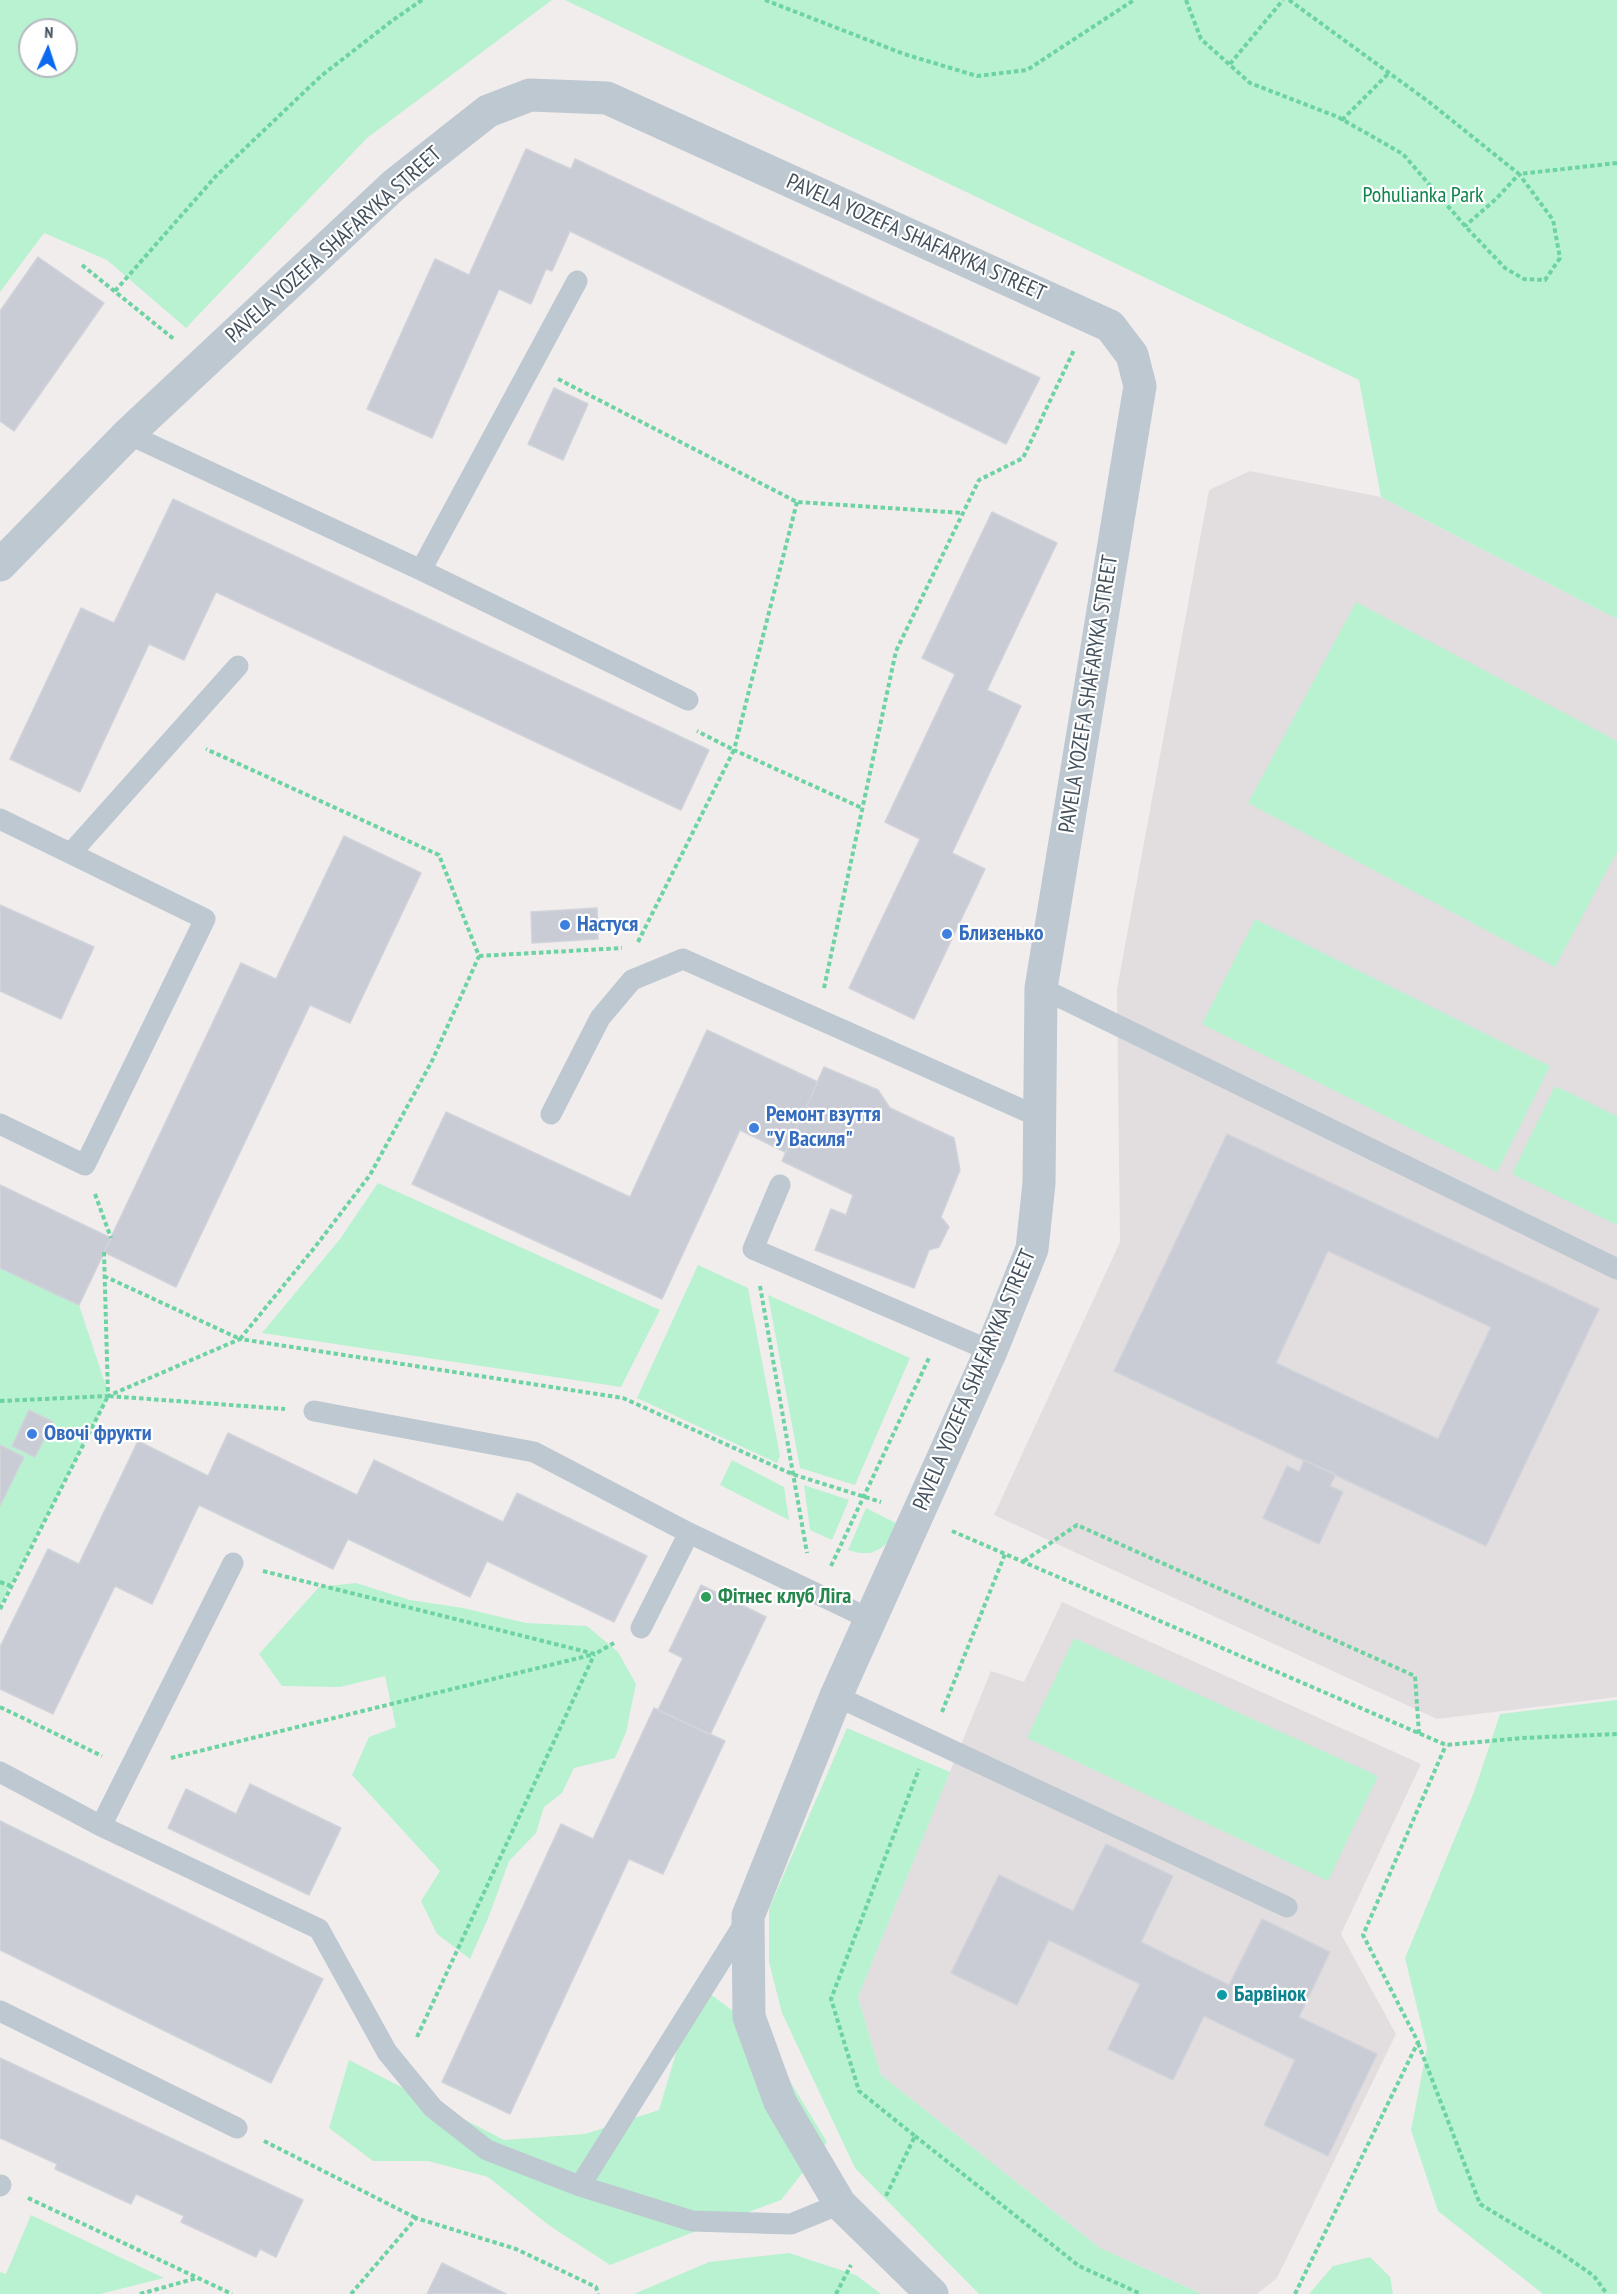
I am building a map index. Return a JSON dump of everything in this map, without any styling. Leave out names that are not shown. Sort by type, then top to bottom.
[{"type":"street","name":"PAVELA YOZEFA SHAFARYKA STREET","points":[[0,566],[128,434],[394,185],[489,111],[530,95],[607,98],[1110,326],[1132,355],[1140,386],[1041,987],[1039,1183],[1032,1249],[991,1351],[836,1696],[748,1916],[749,2018],[780,2103],[840,2204],[932,2294]]},
{"type":"lane","points":[[421,570],[577,281]]},
{"type":"lane","points":[[128,434],[421,570],[688,700]]},
{"type":"lane","points":[[71,853],[238,666]]},
{"type":"lane","points":[[0,819],[205,919],[85,1165],[0,1124]]},
{"type":"lane","points":[[551,1114],[600,1018],[632,980],[683,959],[1039,1117]]},
{"type":"lane","points":[[1041,987],[1617,1269]]},
{"type":"lane","points":[[780,1185],[753,1249],[991,1351]]},
{"type":"lane","points":[[314,1411],[534,1452],[689,1533],[872,1620]]},
{"type":"lane","points":[[641,1628],[689,1533]]},
{"type":"lane","points":[[101,1826],[233,1563]]},
{"type":"lane","points":[[836,1696],[1287,1907]]},
{"type":"lane","points":[[0,1772],[101,1826],[319,1929],[387,2052],[433,2108],[487,2150],[580,2186],[692,2221],[791,2224],[840,2204]]},
{"type":"lane","points":[[580,2186],[748,1916]]},
{"type":"lane","points":[[0,2011],[237,2128]]},
{"type":"path","points":[[115,291],[216,176],[321,76],[422,0]]},
{"type":"path","points":[[765,0],[904,54],[977,76],[1027,70],[1134,0]]},
{"type":"path","points":[[1186,0],[1201,39],[1250,84],[1342,120],[1403,154],[1504,268],[1524,279],[1545,280],[1560,258],[1553,220],[1519,174],[1429,102],[1289,0]]},
{"type":"path","points":[[1230,64],[1283,0]]},
{"type":"path","points":[[1342,120],[1389,73]]},
{"type":"path","points":[[1465,226],[1496,199],[1519,174],[1617,163]]},
{"type":"path","points":[[82,265],[204,363]]},
{"type":"path","points":[[818,1018],[896,651],[979,480],[1023,458],[1089,316]]},
{"type":"path","points":[[531,365],[797,502],[963,513]]},
{"type":"path","points":[[636,947],[734,750],[797,502]]},
{"type":"path","points":[[688,700],[679,722],[734,750],[862,808]]},
{"type":"path","points":[[108,1396],[240,1339],[315,1247],[369,1175],[432,1061],[479,956],[438,855],[177,736]]},
{"type":"path","points":[[479,956],[625,948]]},
{"type":"path","points":[[85,1165],[111,1238]]},
{"type":"path","points":[[753,1249],[801,1521]]},
{"type":"path","points":[[0,1609],[108,1396],[104,1252]]},
{"type":"path","points":[[104,1275],[240,1339],[623,1398],[792,1474],[885,1503]]},
{"type":"path","points":[[818,1594],[942,1331]]},
{"type":"path","points":[[0,1401],[108,1396],[314,1411]]},
{"type":"path","points":[[1023,1562],[1077,1525],[1415,1676],[1419,1734]]},
{"type":"path","points":[[949,1530],[1446,1745],[1522,1738],[1617,1734]]},
{"type":"path","points":[[1005,1554],[831,1999],[859,2091],[1079,2266],[1141,2294]]},
{"type":"path","points":[[233,1563],[595,1654]]},
{"type":"path","points":[[0,1582],[11,1586]]},
{"type":"path","points":[[0,1707],[129,1769],[595,1654],[641,1628]]},
{"type":"path","points":[[401,2070],[595,1654]]},
{"type":"path","points":[[1446,1745],[1363,1935],[1418,2042],[1480,2204],[1558,2251],[1594,2276],[1607,2294]]},
{"type":"path","points":[[1295,2294],[1418,2042]]},
{"type":"path","points":[[237,2128],[416,2218],[516,2249],[596,2288],[598,2294]]},
{"type":"path","points":[[885,2199],[915,2136]]},
{"type":"path","points":[[0,2186],[232,2294]]},
{"type":"path","points":[[351,2294],[416,2218]]},
{"type":"path","points":[[836,2294],[848,2272]]},
{"type":"path","points":[[140,2294],[198,2278]]},
{"type":"shaded area","points":[[1250,471],[1381,497],[1617,619],[1617,1697],[1437,1719],[994,1515],[1120,1242],[1117,989],[1209,490]]},
{"type":"shaded area","points":[[1062,1602],[1421,1764],[1341,1934],[1396,2034],[1277,2278],[1257,2294],[1202,2294],[1100,2248],[881,2075],[858,1997],[991,1671],[1024,1682]]},
{"type":"green space","points":[[0,0],[552,0],[367,138],[186,328],[107,260],[44,233],[0,292]]},
{"type":"green space","name":"Pohulianka Park","points":[[565,0],[1617,0],[1617,619],[1381,497],[1359,380]]},
{"type":"green space","points":[[1356,602],[1617,741],[1617,852],[1555,967],[1248,803]]},
{"type":"green space","points":[[1255,919],[1550,1066],[1497,1172],[1202,1024]]},
{"type":"green space","points":[[1555,1086],[1617,1116],[1617,1225],[1512,1174]]},
{"type":"green space","points":[[378,1183],[660,1310],[621,1387],[262,1333],[340,1239]]},
{"type":"green space","points":[[698,1265],[748,1288],[780,1456],[777,1463],[637,1398]]},
{"type":"green space","points":[[0,1268],[79,1305],[109,1395],[0,1606]]},
{"type":"green space","points":[[768,1295],[910,1358],[855,1485],[800,1468]]},
{"type":"green space","points":[[732,1460],[784,1487],[789,1520],[720,1485]]},
{"type":"green space","points":[[804,1485],[849,1500],[832,1540],[810,1530]]},
{"type":"green space","points":[[866,1508],[896,1523],[889,1541],[880,1549],[870,1553],[848,1550]]},
{"type":"green space","points":[[356,1583],[410,1600],[463,1608],[526,1623],[587,1626],[618,1652],[636,1684],[626,1732],[615,1758],[574,1768],[562,1793],[544,1807],[536,1833],[509,1861],[470,1959],[437,1934],[421,1901],[440,1871],[352,1775],[369,1737],[396,1727],[385,1676],[340,1687],[282,1686],[259,1654],[319,1587]]},
{"type":"green space","points":[[1074,1638],[1378,1776],[1328,1881],[1027,1738]]},
{"type":"green space","points":[[1617,1700],[1617,2294],[1543,2294],[1438,2211],[1411,2130],[1427,2048],[1405,1958],[1474,1792],[1500,1714]]},
{"type":"green space","points":[[847,1728],[950,1772],[858,1997],[881,2075],[1100,2248],[1202,2294],[979,2294],[855,2168],[782,2013],[769,1962],[769,1909]]},
{"type":"green space","points":[[709,1993],[741,2017],[788,2078],[827,2142],[781,2200],[610,2265],[550,2226],[488,2177],[428,2161],[373,2161],[329,2128],[349,2060],[504,2140],[585,2134],[659,2110],[680,2040]]},
{"type":"green space","points":[[31,2215],[164,2278],[100,2294],[0,2294],[0,2272],[6,2274]]},
{"type":"green space","points":[[789,2253],[856,2275],[881,2294],[634,2294],[709,2262]]},
{"type":"green space","points":[[1370,2257],[1390,2277],[1393,2294],[1309,2294],[1333,2266]]},
{"type":"building","points":[[526,149],[571,169],[575,159],[1040,378],[1006,444],[570,231],[552,271],[546,269],[531,304],[499,289],[432,438],[367,409],[435,259],[469,275]]},
{"type":"building","points":[[38,257],[104,303],[14,431],[0,421],[0,311]]},
{"type":"building","points":[[554,388],[588,404],[563,460],[528,444]]},
{"type":"building","points":[[173,499],[709,750],[681,810],[216,592],[184,660],[149,644],[80,792],[10,759],[81,608],[114,623]]},
{"type":"building","points":[[992,512],[1057,543],[987,690],[1021,706],[952,853],[985,869],[914,1019],[849,988],[920,839],[885,822],[955,674],[922,658]]},
{"type":"building","points":[[344,836],[421,873],[350,1023],[310,1005],[176,1287],[104,1252],[241,963],[276,979]]},
{"type":"building","points":[[0,905],[94,947],[61,1019],[0,991]]},
{"type":"building","name":"Настуся","points":[[597,908],[598,939],[532,943],[531,912]]},
{"type":"building","points":[[707,1030],[818,1082],[785,1152],[740,1130],[662,1299],[412,1184],[446,1112],[630,1197]]},
{"type":"building","points":[[824,1067],[878,1090],[890,1108],[954,1138],[960,1170],[941,1217],[949,1227],[939,1247],[929,1250],[914,1288],[815,1250],[831,1209],[846,1215],[853,1195],[782,1161]]},
{"type":"building","points":[[1227,1134],[1599,1309],[1486,1546],[1114,1371]],"holes":[[[1328,1251],[1491,1327],[1438,1439],[1276,1363]]]},
{"type":"building","points":[[0,1185],[111,1238],[79,1305],[0,1268]]},
{"type":"building","name":"Овочі фрукти","points":[[29,1410],[53,1422],[35,1457],[12,1446]]},
{"type":"building","points":[[228,1433],[357,1495],[374,1460],[503,1522],[517,1493],[647,1556],[614,1622],[487,1561],[470,1597],[348,1539],[333,1569],[199,1505],[152,1604],[115,1586],[53,1714],[0,1689],[0,1647],[48,1549],[79,1564],[138,1441],[208,1476]]},
{"type":"building","points":[[0,1445],[24,1457],[0,1506]]},
{"type":"building","points":[[1304,1460],[1336,1474],[1330,1486],[1343,1492],[1319,1544],[1263,1518],[1287,1466],[1299,1472]]},
{"type":"building","points":[[701,1585],[766,1617],[710,1735],[658,1710],[683,1658],[669,1651]]},
{"type":"building","points":[[654,1708],[725,1741],[663,1874],[629,1859],[510,2114],[442,2082],[561,1824],[593,1839]]},
{"type":"building","points":[[250,1784],[341,1828],[309,1895],[168,1828],[186,1789],[236,1814]]},
{"type":"building","points":[[0,1821],[323,1979],[271,2083],[0,1950]]},
{"type":"building","name":"Барвінок","points":[[1106,1844],[1173,1876],[1141,1942],[1229,1985],[1262,1919],[1330,1952],[1299,2017],[1377,2054],[1328,2156],[1264,2125],[1295,2060],[1204,2016],[1173,2080],[1108,2049],[1140,1984],[1049,1940],[1017,2005],[951,1973],[999,1875],[1073,1911]]},
{"type":"building","points":[[0,2058],[303,2200],[276,2257],[260,2249],[256,2257],[181,2222],[184,2216],[136,2194],[131,2204],[55,2169],[57,2164],[0,2138]]},
{"type":"building","points":[[442,2263],[506,2294],[427,2294]]},
{"type":"place","name":"Настуся","points":[[565,925]]},
{"type":"place","name":"Близенько","points":[[947,934]]},
{"type":"place","name":"Ремонт взуття \"У Василя\"","points":[[754,1128]]},
{"type":"place","name":"Овочі фрукти","points":[[32,1434]]},
{"type":"place","name":"Фітнес клуб Ліга","points":[[706,1597]]},
{"type":"place","name":"Барвінок","points":[[1222,1995]]}]
